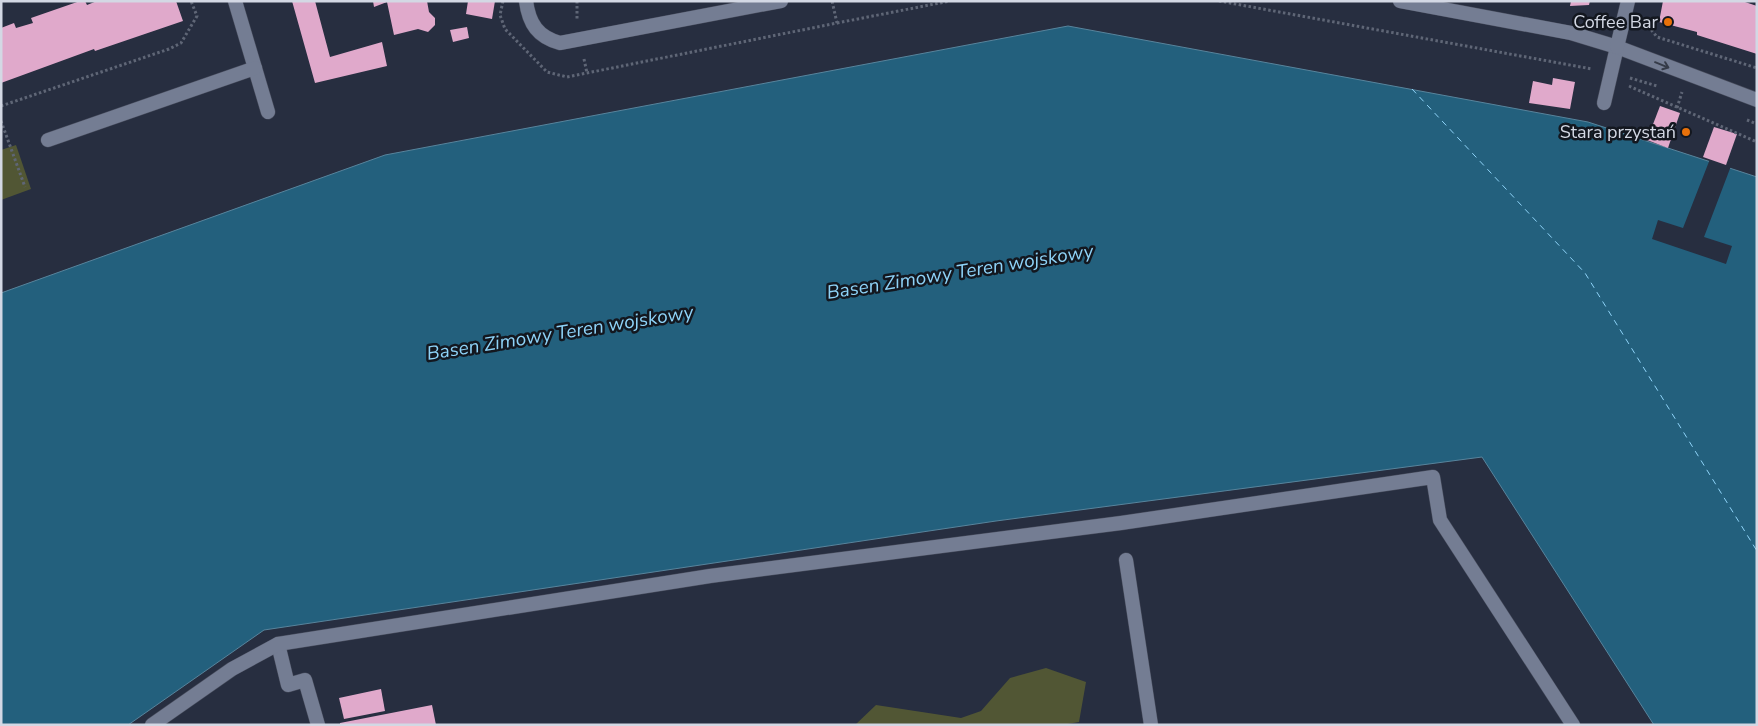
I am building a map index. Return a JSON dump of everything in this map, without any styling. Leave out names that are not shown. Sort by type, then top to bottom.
[{"type":"street","points":[[236,1],[268,112]]},
{"type":"street","points":[[526,1],[528,15],[534,29],[547,40],[560,43],[780,1]]},
{"type":"street","points":[[1400,1],[1559,30],[1617,47],[1757,100]]},
{"type":"street","points":[[1604,103],[1628,1]]},
{"type":"street","points":[[48,140],[254,68]]},
{"type":"street","points":[[152,725],[232,669],[278,644],[710,576],[1120,523],[1433,477],[1440,520],[1573,725]]},
{"type":"street","points":[[1126,560],[1151,725]]},
{"type":"street","points":[[278,644],[288,685],[305,680],[318,725]]},
{"type":"path","points":[[1,106],[181,44],[197,16],[191,1]]},
{"type":"path","points":[[503,1],[500,15],[505,29],[547,72],[567,77],[950,1]]},
{"type":"path","points":[[832,1],[837,23]]},
{"type":"path","points":[[1219,1],[1610,73],[1666,88]]},
{"type":"path","points":[[1644,17],[1645,25],[1657,37],[1757,68]]},
{"type":"path","points":[[1610,73],[1634,90],[1757,142]]},
{"type":"path","points":[[1677,108],[1681,94]]},
{"type":"path","points":[[1,121],[25,187]]},
{"type":"green space","points":[[16,145],[31,189],[1,200],[1,150]]},
{"type":"green space","points":[[1046,668],[1086,682],[1079,722],[1062,725],[855,725],[876,705],[961,718],[981,711],[1010,678]]},
{"type":"water","name":"Basen Zimowy Teren wojskowy","points":[[1068,26],[1588,122],[1757,177],[1757,725],[1654,725],[1482,457],[996,521],[264,630],[128,725],[1,725],[1,293],[385,155]]},
{"type":"pier","points":[[1710,159],[1731,166],[1704,237],[1732,246],[1726,264],[1652,239],[1658,220],[1683,228]]},
{"type":"building","points":[[80,1],[85,1],[87,5],[97,1],[176,1],[183,21],[95,51],[94,49],[1,83],[1,28],[14,23],[16,28],[33,23],[31,18]]},
{"type":"building","points":[[292,1],[315,1],[330,57],[382,42],[387,66],[315,83]]},
{"type":"building","points":[[373,1],[427,1],[429,12],[435,18],[435,25],[428,32],[418,29],[394,35],[387,2],[374,7]]},
{"type":"building","points":[[468,1],[495,1],[492,19],[466,14]]},
{"type":"building","points":[[1571,1],[1590,1],[1589,5],[1570,6]]},
{"type":"building","points":[[1663,1],[1742,1],[1757,6],[1757,54],[1697,35],[1697,32],[1659,22]]},
{"type":"building","points":[[467,27],[469,38],[453,42],[450,30]]},
{"type":"building","points":[[1553,78],[1575,82],[1570,109],[1529,103],[1533,81],[1552,85]]},
{"type":"building","points":[[1660,106],[1680,113],[1668,148],[1647,140]]},
{"type":"building","points":[[1714,127],[1737,134],[1726,165],[1703,157]]},
{"type":"building","points":[[381,689],[385,711],[344,719],[339,698]]},
{"type":"building","points":[[432,705],[436,725],[340,725],[340,723]]},
{"type":"ferry route","points":[[1412,89],[1585,273],[1757,551]]},
{"type":"place","name":"Coffee Bar","points":[[1668,22]]},
{"type":"place","name":"Stara przystań","points":[[1686,132]]}]
